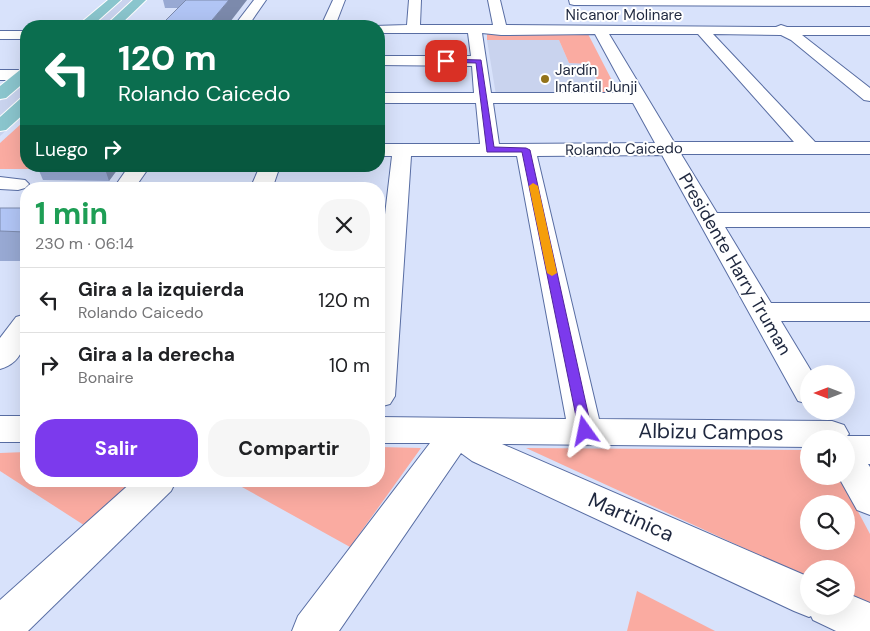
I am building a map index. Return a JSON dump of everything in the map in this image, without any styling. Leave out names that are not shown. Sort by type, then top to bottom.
[{"type":"main road","points":[[91,20],[115,0]]},
{"type":"main road","points":[[118,20],[140,0]]},
{"type":"main road","points":[[0,94],[20,79]]},
{"type":"main road","points":[[0,126],[20,108]]},
{"type":"street","points":[[245,20],[260,0]]},
{"type":"street","points":[[331,20],[339,0]]},
{"type":"street","points":[[413,29],[416,0]]},
{"type":"street","points":[[494,0],[501,31]]},
{"type":"street","points":[[574,1],[870,2]]},
{"type":"street","name":"Presidente Harry Truman","points":[[574,1],[639,98],[800,377]]},
{"type":"street","points":[[745,2],[763,17],[796,37],[870,96]]},
{"type":"street","name":"Nicanor Molinare","points":[[385,29],[475,31],[870,31]]},
{"type":"street","points":[[475,31],[490,150]]},
{"type":"street","points":[[702,31],[810,148]]},
{"type":"street","points":[[0,35],[20,35]]},
{"type":"street","points":[[385,61],[479,61]]},
{"type":"street","points":[[0,75],[20,74]]},
{"type":"street","points":[[385,98],[639,98]]},
{"type":"street","name":"Rolando Caicedo","points":[[390,150],[870,148]]},
{"type":"street","points":[[385,262],[390,150]]},
{"type":"street","points":[[526,150],[585,431]]},
{"type":"street","points":[[709,220],[870,220]]},
{"type":"street","points":[[763,312],[870,312]]},
{"type":"street","points":[[0,359],[20,331]]},
{"type":"street","points":[[0,429],[20,429]]},
{"type":"street","name":"Albizu Campos","points":[[385,430],[585,431],[800,437]]},
{"type":"street","points":[[313,631],[459,430]]},
{"type":"street","name":"Martinica","points":[[459,430],[470,442],[484,451],[800,593]]},
{"type":"street","name":"Albizu Campos","points":[[855,445],[870,450]]},
{"type":"street","points":[[855,472],[870,499]]},
{"type":"street","points":[[0,628],[152,487]]},
{"type":"street","points":[[848,615],[870,625]]},
{"type":"shaded area","points":[[122,0],[145,0],[124,20],[99,20]]},
{"type":"shaded area","points":[[487,33],[588,34],[620,96],[604,95],[590,64],[569,63],[559,40],[487,40]]},
{"type":"shaded area","name":"Jardín Infantil Junji","points":[[487,40],[559,40],[569,63],[590,63],[604,95],[496,95]]},
{"type":"shaded area","points":[[20,85],[20,118],[0,136],[0,101]]},
{"type":"shaded area","points":[[20,125],[20,169],[0,169],[0,143]]},
{"type":"shaded area","points":[[385,447],[421,448],[350,547],[242,487],[385,487]]},
{"type":"shaded area","points":[[526,448],[800,450],[800,485],[844,485],[849,495],[800,495],[800,550],[855,550],[855,506],[870,534],[870,606],[855,599],[855,560],[800,560],[800,574]]},
{"type":"shaded area","points":[[20,452],[20,484],[0,471],[0,453]]},
{"type":"shaded area","points":[[25,487],[133,487],[90,529]]},
{"type":"shaded area","points":[[637,591],[715,631],[627,631]]},
{"type":"building","points":[[186,0],[229,0],[212,20],[166,20]]},
{"type":"building","points":[[0,208],[20,208],[20,232],[0,231]]},
{"type":"slow traffic","points":[[533,186],[552,273]]},
{"type":"place","name":"Jardín Infantil Junji","points":[[545,79]]},
{"type":"route","points":[[446,61],[479,61],[490,150],[526,150],[585,431]]}]
